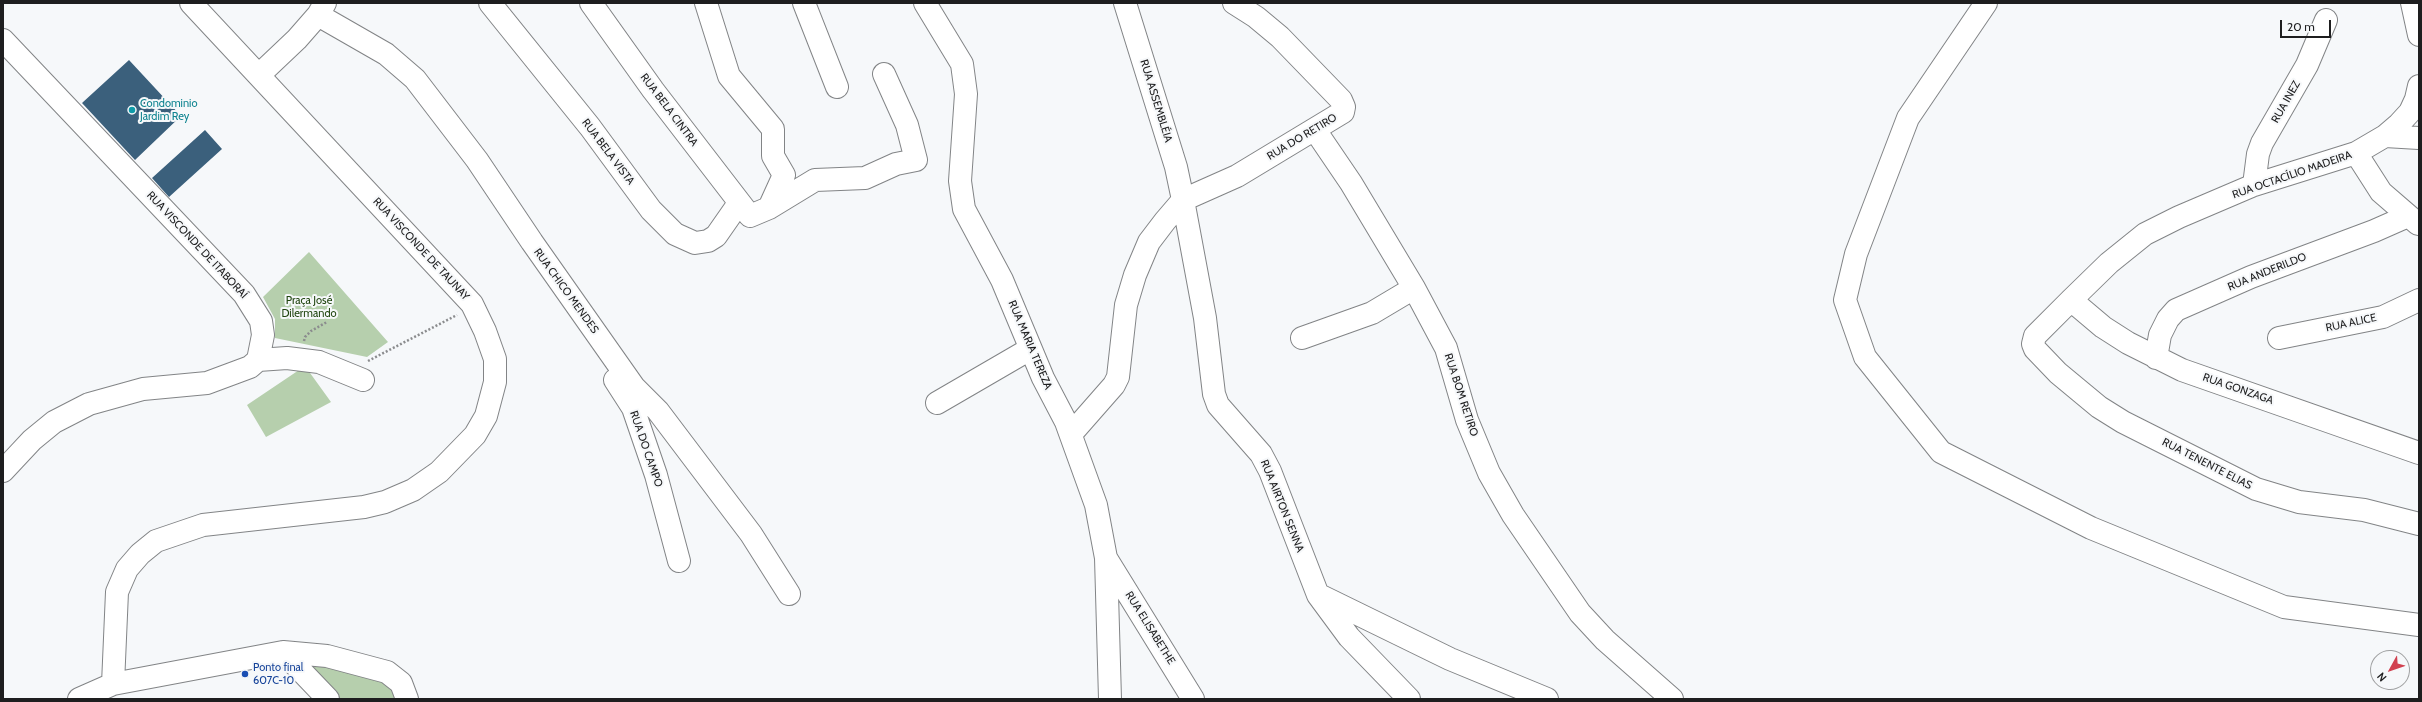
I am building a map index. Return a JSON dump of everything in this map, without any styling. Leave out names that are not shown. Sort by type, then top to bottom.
[{"type":"street","name":"RUA VISCONDE DE TAUNAY","points":[[118,692],[117,592],[127,569],[140,554],[156,541],[203,525],[342,512],[386,502],[413,490],[439,472],[475,435],[486,416],[495,382],[495,359],[485,331],[472,304],[191,3]]},
{"type":"street","name":"RUA BELA VISTA","points":[[490,3],[590,127],[651,210],[675,234],[695,242],[708,241],[753,209]]},
{"type":"street","name":"RUA BELA CINTRA","points":[[591,3],[653,90],[753,209]]},
{"type":"street","points":[[706,3],[729,76],[773,129],[773,156],[784,175],[753,209]]},
{"type":"street","points":[[804,3],[837,87]]},
{"type":"street","name":"RUA MARIA TEREZA","points":[[925,3],[962,64],[966,94],[960,180],[964,209],[1002,280],[1030,349],[1071,434],[1089,482],[1106,558],[1110,699]]},
{"type":"street","name":"RUA ASSEMBLÉIA","points":[[1124,3],[1176,167],[1184,200]]},
{"type":"street","name":"RUA DO RETIRO","points":[[1184,200],[1237,176],[1343,112],[1344,107],[1341,100],[1280,37],[1234,3]]},
{"type":"street","points":[[1986,3],[1908,118],[1856,254],[1845,300],[1865,357],[1941,452],[2091,528],[2284,607],[2419,625]]},
{"type":"street","points":[[2412,3],[2419,35]]},
{"type":"street","points":[[259,75],[297,39],[322,9]]},
{"type":"street","name":"RUA CHICO MENDES","points":[[322,9],[386,54],[415,79],[477,160],[532,242],[634,387],[658,411],[751,534],[789,594]]},
{"type":"street","name":"RUA INEZ","points":[[2254,185],[2258,154],[2262,143],[2307,65],[2326,20]]},
{"type":"street","name":"RUA VISCONDE DE ITABORAÍ","points":[[3,40],[244,294],[261,321],[263,335],[258,360]]},
{"type":"street","points":[[753,209],[814,180],[865,178],[896,164],[916,160],[907,125],[884,74]]},
{"type":"street","name":"RUA OCTACÍLIO MADEIRA","points":[[2035,336],[2109,263],[2145,234],[2179,217],[2254,185],[2356,153],[2384,136],[2410,112],[2416,99],[2419,86]]},
{"type":"street","name":"RUA BOM RETIRO","points":[[1315,130],[1351,183],[1414,288],[1446,348],[1467,420],[1489,473],[1513,515],[1580,613],[1605,640],[1672,699]]},
{"type":"street","points":[[2384,136],[2419,138]]},
{"type":"street","points":[[2356,153],[2381,192],[2414,220]]},
{"type":"street","points":[[1071,434],[1114,385],[1118,377],[1126,305],[1135,275],[1149,242],[1184,200]]},
{"type":"street","name":"RUA AIRTON SENNA","points":[[1184,200],[1205,318],[1214,394],[1218,405],[1261,454],[1270,471],[1318,595],[1349,637],[1409,699]]},
{"type":"street","name":"RUA ANDERILDO","points":[[2156,358],[2160,335],[2168,319],[2176,310],[2251,277],[2374,232],[2414,220]]},
{"type":"street","points":[[1302,338],[1372,313],[1414,288]]},
{"type":"street","name":"RUA GONZAGA","points":[[2071,300],[2103,327],[2156,358],[2182,370],[2419,453]]},
{"type":"street","name":"RUA ALICE","points":[[2279,338],[2383,316],[2419,300]]},
{"type":"street","name":"RUA DO CAMPO","points":[[588,322],[597,351],[633,408],[656,475],[679,561]]},
{"type":"street","name":"RUA TENENTE ELIAS","points":[[2035,336],[2033,344],[2035,349],[2058,373],[2099,407],[2123,422],[2256,489],[2299,502],[2364,510],[2419,524]]},
{"type":"street","points":[[937,403],[1030,349]]},
{"type":"street","points":[[3,471],[32,440],[54,422],[89,404],[143,389],[207,383],[240,372],[258,360],[287,358],[319,362],[362,371]]},
{"type":"street","name":"RUA ELISABETHE","points":[[1106,558],[1194,699]]},
{"type":"street","points":[[1318,595],[1450,659],[1547,699]]},
{"type":"street","points":[[283,652],[328,699]]},
{"type":"street","points":[[79,699],[118,692],[283,652],[327,656],[387,672],[401,683],[408,699]]},
{"type":"path","points":[[362,371],[376,359],[417,334],[453,318],[472,304]]},
{"type":"path","points":[[304,343],[305,337],[327,322]]},
{"type":"green space","name":"Praça José Dilermando","points":[[309,252],[388,342],[367,357],[275,338],[275,319],[263,297]]},
{"type":"green space","points":[[305,366],[331,402],[266,437],[247,405]]},
{"type":"green space","points":[[313,661],[391,684],[399,699],[330,699],[307,663]]},
{"type":"building","name":"Condominio Jardim Rey","points":[[129,60],[181,116],[135,160],[82,103]]},
{"type":"building","points":[[205,130],[222,149],[169,197],[152,178]]},
{"type":"place","name":"Condominio Jardim Rey","points":[[132,110]]},
{"type":"place","name":"Ponto final 607C-10","points":[[245,674]]}]
